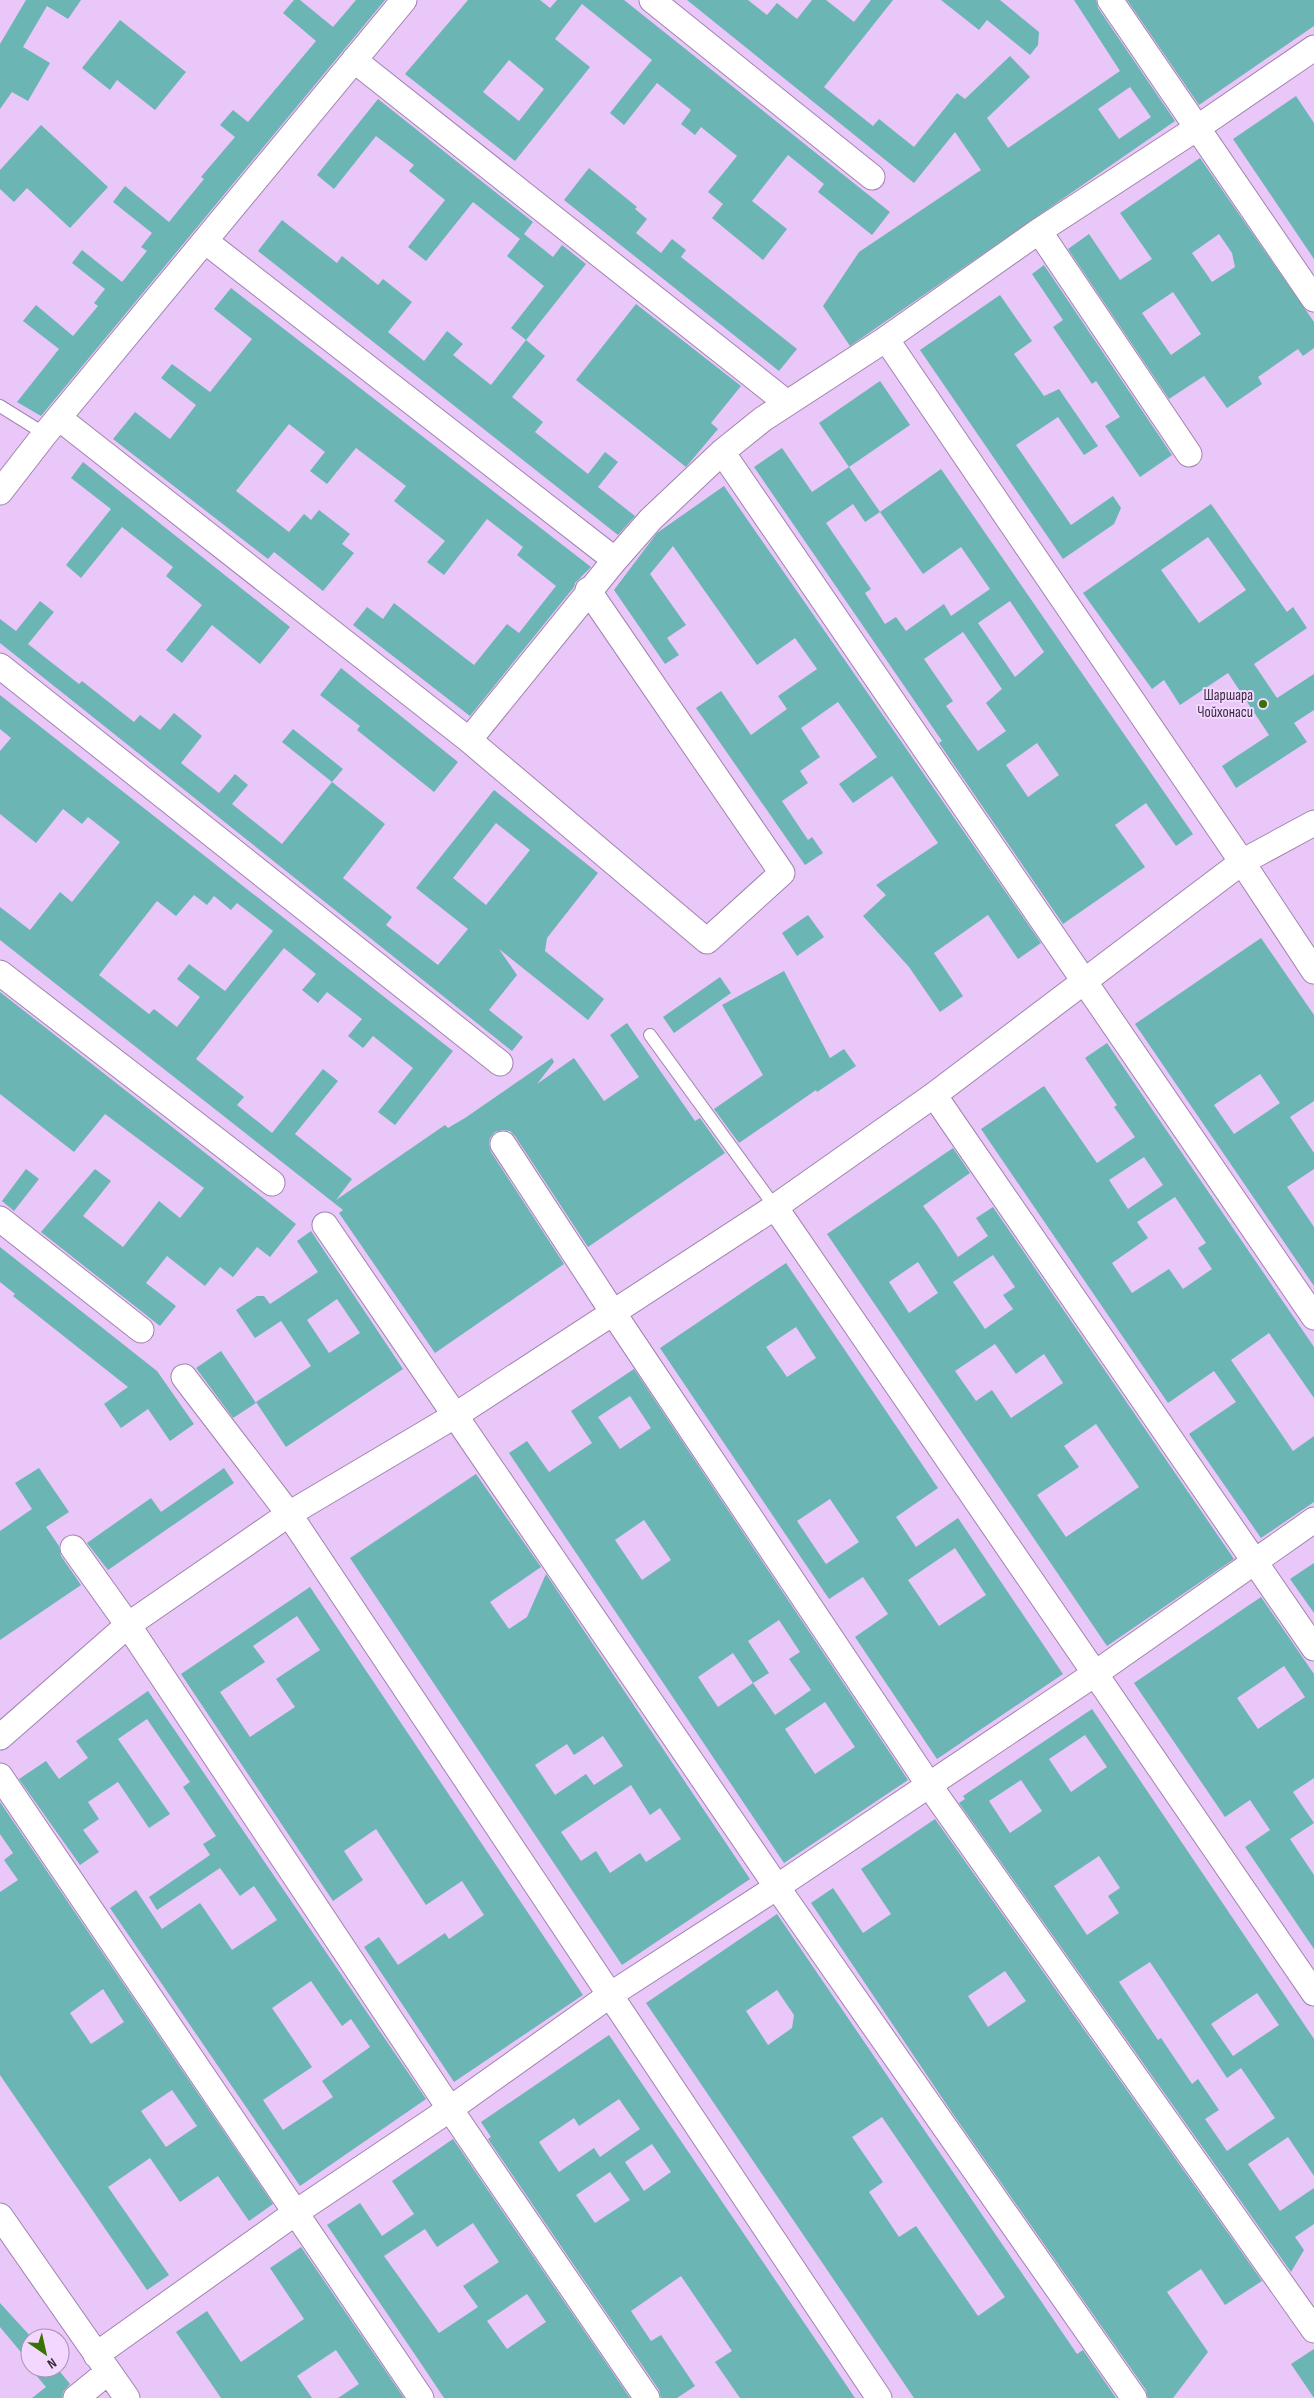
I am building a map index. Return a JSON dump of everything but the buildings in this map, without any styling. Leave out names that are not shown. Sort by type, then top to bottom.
[{"type":"street","points":[[0,492],[52,426],[404,0]]},
{"type":"street","points":[[652,0],[872,177]]},
{"type":"street","points":[[1110,0],[1314,299]]},
{"type":"street","points":[[468,740],[588,590],[651,519],[722,452],[787,403],[886,339],[1040,231],[1197,128],[1314,48]]},
{"type":"street","points":[[354,60],[787,403]]},
{"type":"street","points":[[1040,231],[1188,454]]},
{"type":"street","points":[[205,241],[615,560]]},
{"type":"street","points":[[886,339],[1242,862],[1314,971]]},
{"type":"street","points":[[52,426],[468,740],[708,941],[782,872],[588,590]]},
{"type":"street","points":[[722,452],[1314,1317]]},
{"type":"street","points":[[0,666],[500,1062]]},
{"type":"street","points":[[0,1737],[128,1625],[289,1514],[456,1415],[614,1314],[775,1207],[934,1095],[1242,862],[1314,823]]},
{"type":"street","points":[[0,973],[272,1183]]},
{"type":"street","points":[[934,1095],[1314,1648]]},
{"type":"street","points":[[503,1144],[614,1314],[929,1785],[1314,2330]]},
{"type":"street","points":[[775,1207],[1314,1993]]},
{"type":"street","points":[[0,1220],[141,1330]]},
{"type":"street","points":[[325,1225],[777,1887],[1134,2398]]},
{"type":"street","points":[[184,1377],[289,1514],[879,2398]]},
{"type":"street","points":[[76,2398],[102,2363],[295,2214],[450,2109],[610,1995],[777,1887],[1096,1673],[1314,1520]]},
{"type":"street","points":[[73,1548],[128,1625],[450,2109],[647,2398]]},
{"type":"street","points":[[0,1776],[421,2398]]},
{"type":"street","points":[[0,2216],[127,2398]]},
{"type":"lane","points":[[0,406],[52,426]]},
{"type":"lane","points":[[650,1035],[775,1207]]},
{"type":"place","name":"Шаршара Чойхонаси","points":[[1263,704]]}]
